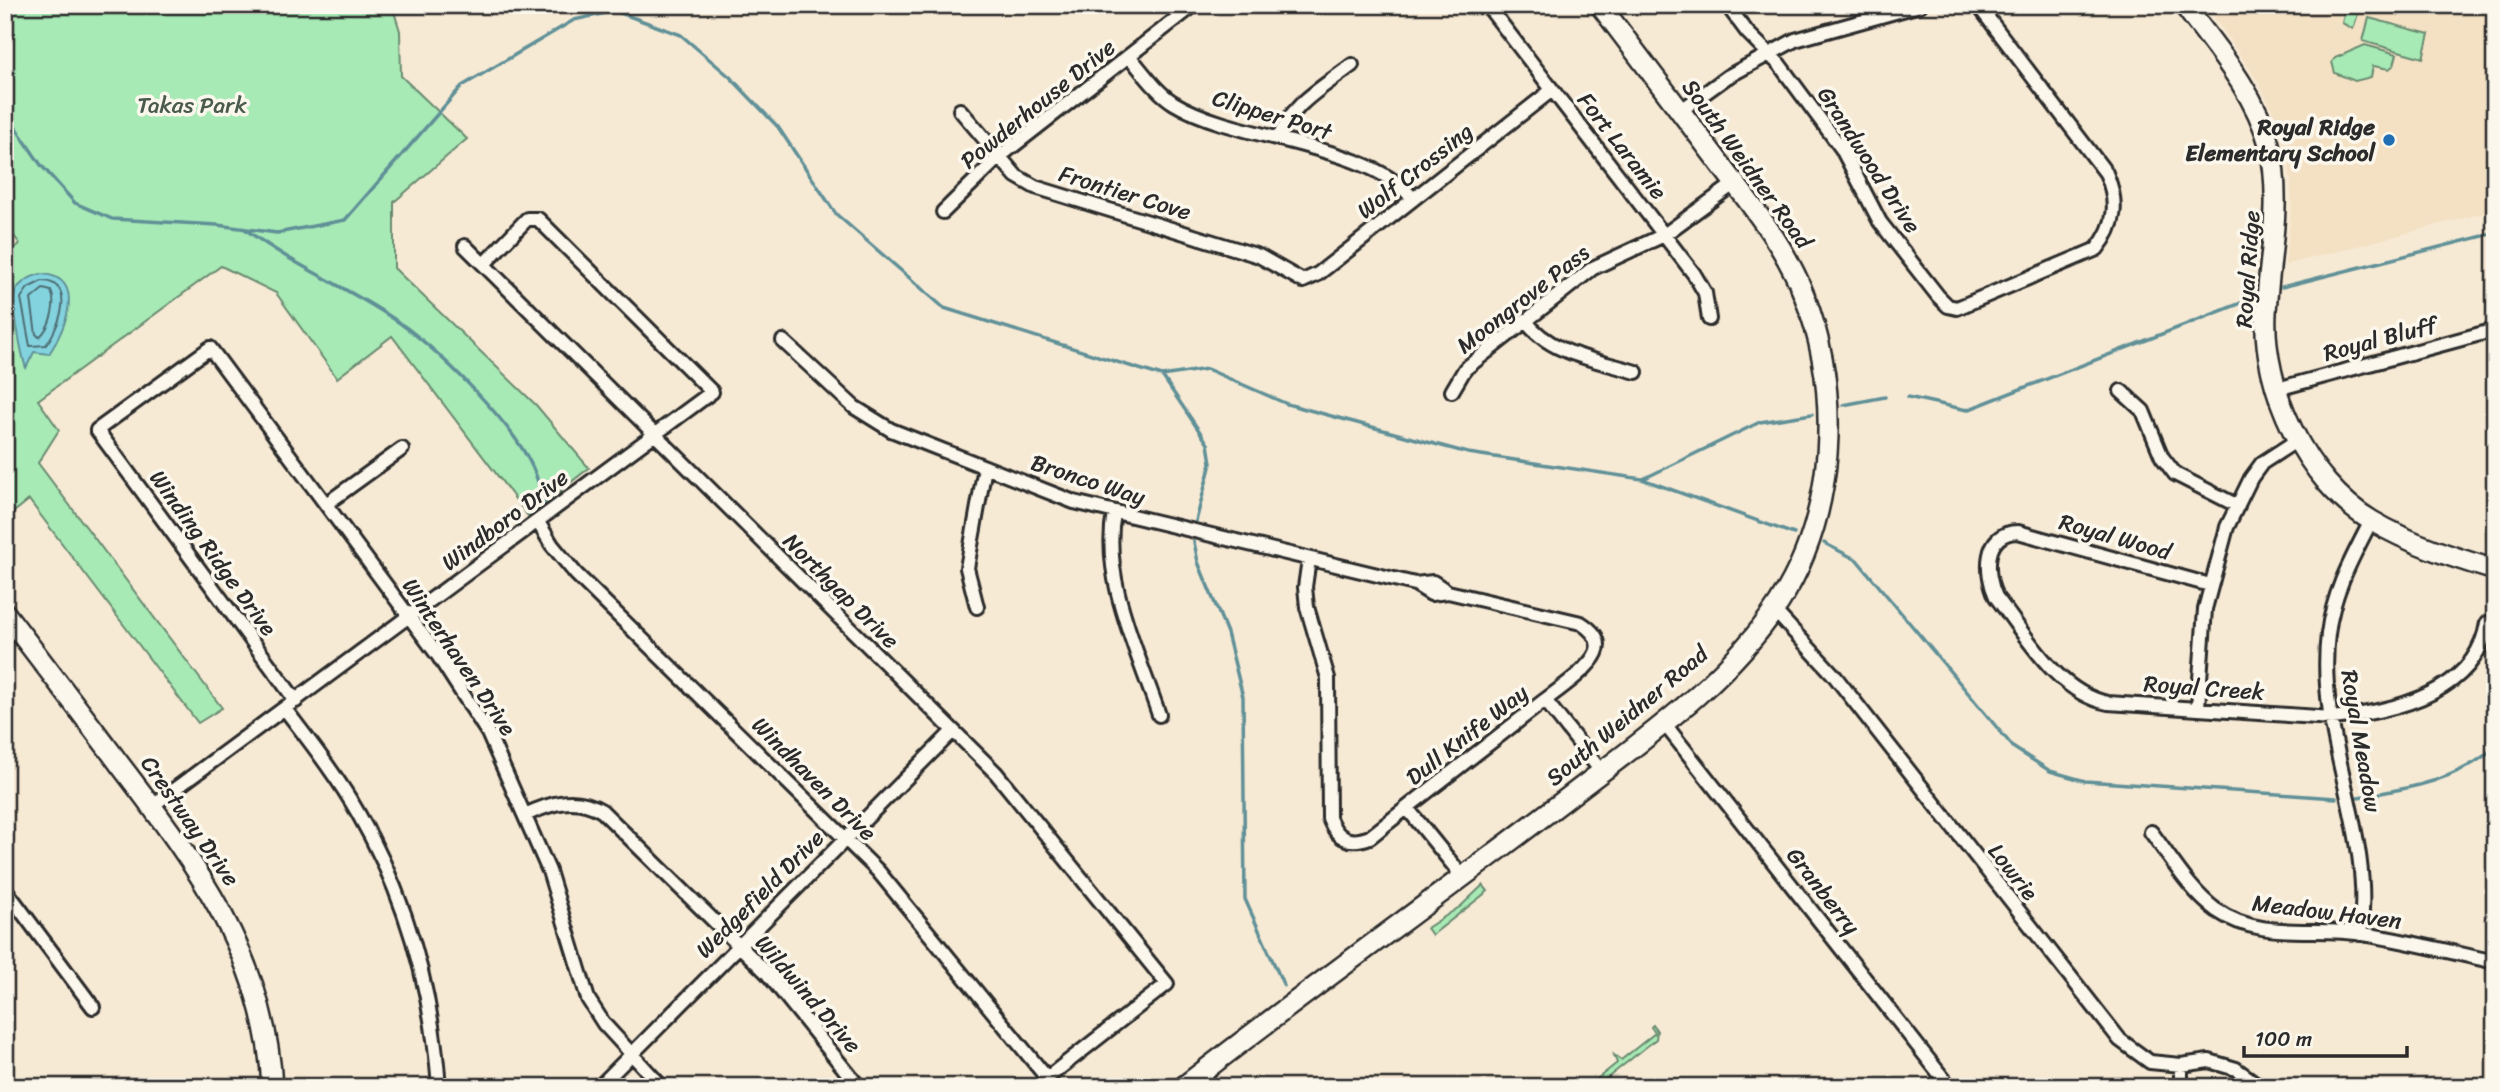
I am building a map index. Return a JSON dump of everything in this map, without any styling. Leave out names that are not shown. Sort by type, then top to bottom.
[{"type":"main road","name":"South Weidner Road","points":[[1183,1087],[1322,980],[1463,877],[1709,685],[1752,639],[1774,610],[1801,561],[1813,525],[1827,447],[1827,389],[1819,343],[1791,266],[1771,231],[1600,5]]},
{"type":"main road","name":"Royal Ridge","points":[[2184,5],[2245,89],[2269,144],[2277,209],[2266,324],[2277,389],[2299,439],[2328,483],[2371,521],[2424,548],[2495,570]]},
{"type":"main road","name":"Crestway Drive","points":[[5,613],[201,873],[242,953],[257,999],[272,1087]]},
{"type":"street","name":"Powderhouse Drive","points":[[943,212],[999,157],[1194,5]]},
{"type":"street","name":"Fort Laramie","points":[[1487,5],[1664,235],[1705,293],[1709,319]]},
{"type":"street","name":"Grandwood Drive","points":[[1727,5],[1746,32],[1768,52],[1842,149],[1880,222],[1948,306],[1965,306],[2097,249],[2109,232],[2116,211],[2114,191],[2106,173],[1978,5]]},
{"type":"street","points":[[1680,111],[1768,52],[1815,33],[1920,5]]},
{"type":"street","name":"Clipper Port","points":[[1129,56],[1172,102],[1192,112],[1376,170],[1397,183],[1412,199]]},
{"type":"street","points":[[1279,139],[1284,123],[1295,109],[1352,65]]},
{"type":"street","name":"Wolf Crossing","points":[[1303,281],[1318,274],[1552,90]]},
{"type":"street","name":"Frontier Cove","points":[[960,110],[1016,176],[1035,187],[1259,256],[1303,281]]},
{"type":"street","name":"Moongrove Pass","points":[[1452,391],[1465,369],[1593,268],[1664,235],[1735,183]]},
{"type":"street","name":"Windboro Drive","points":[[152,806],[712,392],[538,219],[527,219],[484,264]]},
{"type":"street","name":"Northgap Drive","points":[[465,246],[953,731],[1031,813],[1167,984],[1047,1079]]},
{"type":"street","points":[[1525,320],[1536,335],[1552,345],[1636,372]]},
{"type":"street","name":"Royal Bluff","points":[[2277,389],[2495,330]]},
{"type":"street","name":"Bronco Way","points":[[783,341],[835,391],[891,430],[1074,502],[1415,584],[1433,582],[1448,592],[1581,623],[1592,630],[1598,640]]},
{"type":"street","name":"Winding Ridge Drive","points":[[210,348],[97,430],[296,701]]},
{"type":"street","name":"Winterhaven Drive","points":[[210,348],[410,617],[488,733],[549,871],[588,999],[604,1024],[662,1087]]},
{"type":"street","points":[[2121,391],[2143,411],[2162,457],[2175,474],[2238,506]]},
{"type":"street","points":[[2198,707],[2205,609],[2227,527],[2262,463],[2299,439]]},
{"type":"street","points":[[326,504],[401,449]]},
{"type":"street","points":[[977,607],[967,568],[985,467]]},
{"type":"street","points":[[1114,513],[1110,557],[1115,582],[1159,715]]},
{"type":"street","name":"Royal Meadow","points":[[2360,934],[2364,879],[2332,718],[2326,661],[2332,609],[2340,584],[2371,521]]},
{"type":"street","name":"Windhaven Drive","points":[[538,522],[552,545],[576,574],[845,838],[908,905],[1047,1079]]},
{"type":"street","name":"Royal Wood","points":[[2008,532],[2032,536],[2210,585]]},
{"type":"street","name":"Royal Creek","points":[[2008,532],[1993,545],[1988,561],[1990,584],[1996,597],[2065,682],[2084,696],[2108,703],[2332,718],[2390,709],[2443,686],[2480,652],[2487,623]]},
{"type":"street","name":"Dull Knife Way","points":[[1309,559],[1305,587],[1307,607],[1328,678],[1329,818],[1334,831],[1344,840],[1357,842],[1370,838],[1591,662],[1598,651],[1598,640]]},
{"type":"street","name":"Lowrie","points":[[1774,610],[1833,674],[2120,1040],[2150,1062],[2181,1065],[2209,1060],[2236,1069],[2261,1087]]},
{"type":"street","points":[[1545,699],[1601,771]]},
{"type":"street","points":[[285,709],[358,812],[389,874],[409,926],[424,990],[439,1087]]},
{"type":"street","name":"Granberry","points":[[1663,722],[1950,1087]]},
{"type":"street","name":"Wedgefield Drive","points":[[599,1087],[953,731]]},
{"type":"street","name":"Wildwind Drive","points":[[525,815],[551,803],[568,801],[591,804],[602,811],[767,973],[859,1087]]},
{"type":"street","points":[[1407,808],[1463,877]]},
{"type":"street","name":"Meadow Haven","points":[[2151,832],[2199,894],[2227,916],[2249,926],[2273,930],[2360,934],[2495,961]]},
{"type":"street","points":[[5,889],[93,1006]]},
{"type":"street","points":[[2181,1065],[2181,1087]]},
{"type":"shaded area","name":"Royal Ridge Elementary School","points":[[2206,5],[2482,5],[2495,54],[2495,210],[2285,265],[2292,204],[2289,162],[2276,118],[2259,83]]},
{"type":"green space","name":"Takas Park","points":[[5,5],[392,5],[400,31],[401,76],[467,139],[394,202],[394,268],[536,405],[589,468],[528,516],[392,336],[337,378],[276,293],[221,266],[38,400],[59,430],[38,463],[222,708],[198,723],[29,500],[5,519],[5,255],[20,244],[5,224]]},
{"type":"green space","points":[[2346,5],[2361,5],[2353,29],[2342,23]]},
{"type":"green space","points":[[2369,18],[2429,34],[2423,58],[2363,41]]},
{"type":"green space","points":[[2365,45],[2397,54],[2394,65],[2389,69],[2373,66],[2371,77],[2355,81],[2335,73],[2332,62],[2335,58]]},
{"type":"green space","points":[[1483,885],[1488,891],[1432,935],[1427,928],[1461,906]]},
{"type":"green space","points":[[1653,1025],[1657,1031],[1656,1039],[1596,1087],[1587,1087],[1617,1063],[1614,1055],[1621,1060],[1655,1033],[1651,1027]]},
{"type":"water","points":[[41,274],[55,277],[64,284],[69,306],[61,332],[49,354],[34,352],[26,368],[14,298],[20,285]]},
{"type":"waterway","points":[[5,112],[41,165],[75,203],[112,219],[217,225],[277,233],[345,220],[462,86],[574,20],[615,11],[681,35],[730,77],[778,127],[836,214],[944,308],[1162,376],[1207,369],[1287,404],[1468,453],[1642,479],[1794,534]]},
{"type":"waterway","points":[[245,229],[280,253],[391,317],[451,366],[511,433],[536,477],[544,504]]},
{"type":"waterway","points":[[2282,287],[2495,233]]},
{"type":"waterway","points":[[1908,397],[1967,410],[2254,298]]},
{"type":"waterway","points":[[1163,377],[1208,444],[1211,463],[1196,521]]},
{"type":"waterway","points":[[1843,405],[1885,397]]},
{"type":"waterway","points":[[1643,479],[1760,422],[1812,414]]},
{"type":"waterway","points":[[1194,542],[1198,562],[1227,633],[1243,697],[1245,899],[1284,986]]},
{"type":"waterway","points":[[1824,543],[1857,560],[2014,748],[2050,771],[2085,781],[2336,798]]},
{"type":"waterway","points":[[2358,797],[2413,787],[2448,776],[2480,759],[2495,747]]},
{"type":"place","name":"Royal Ridge Elementary School","points":[[2389,140]]}]
